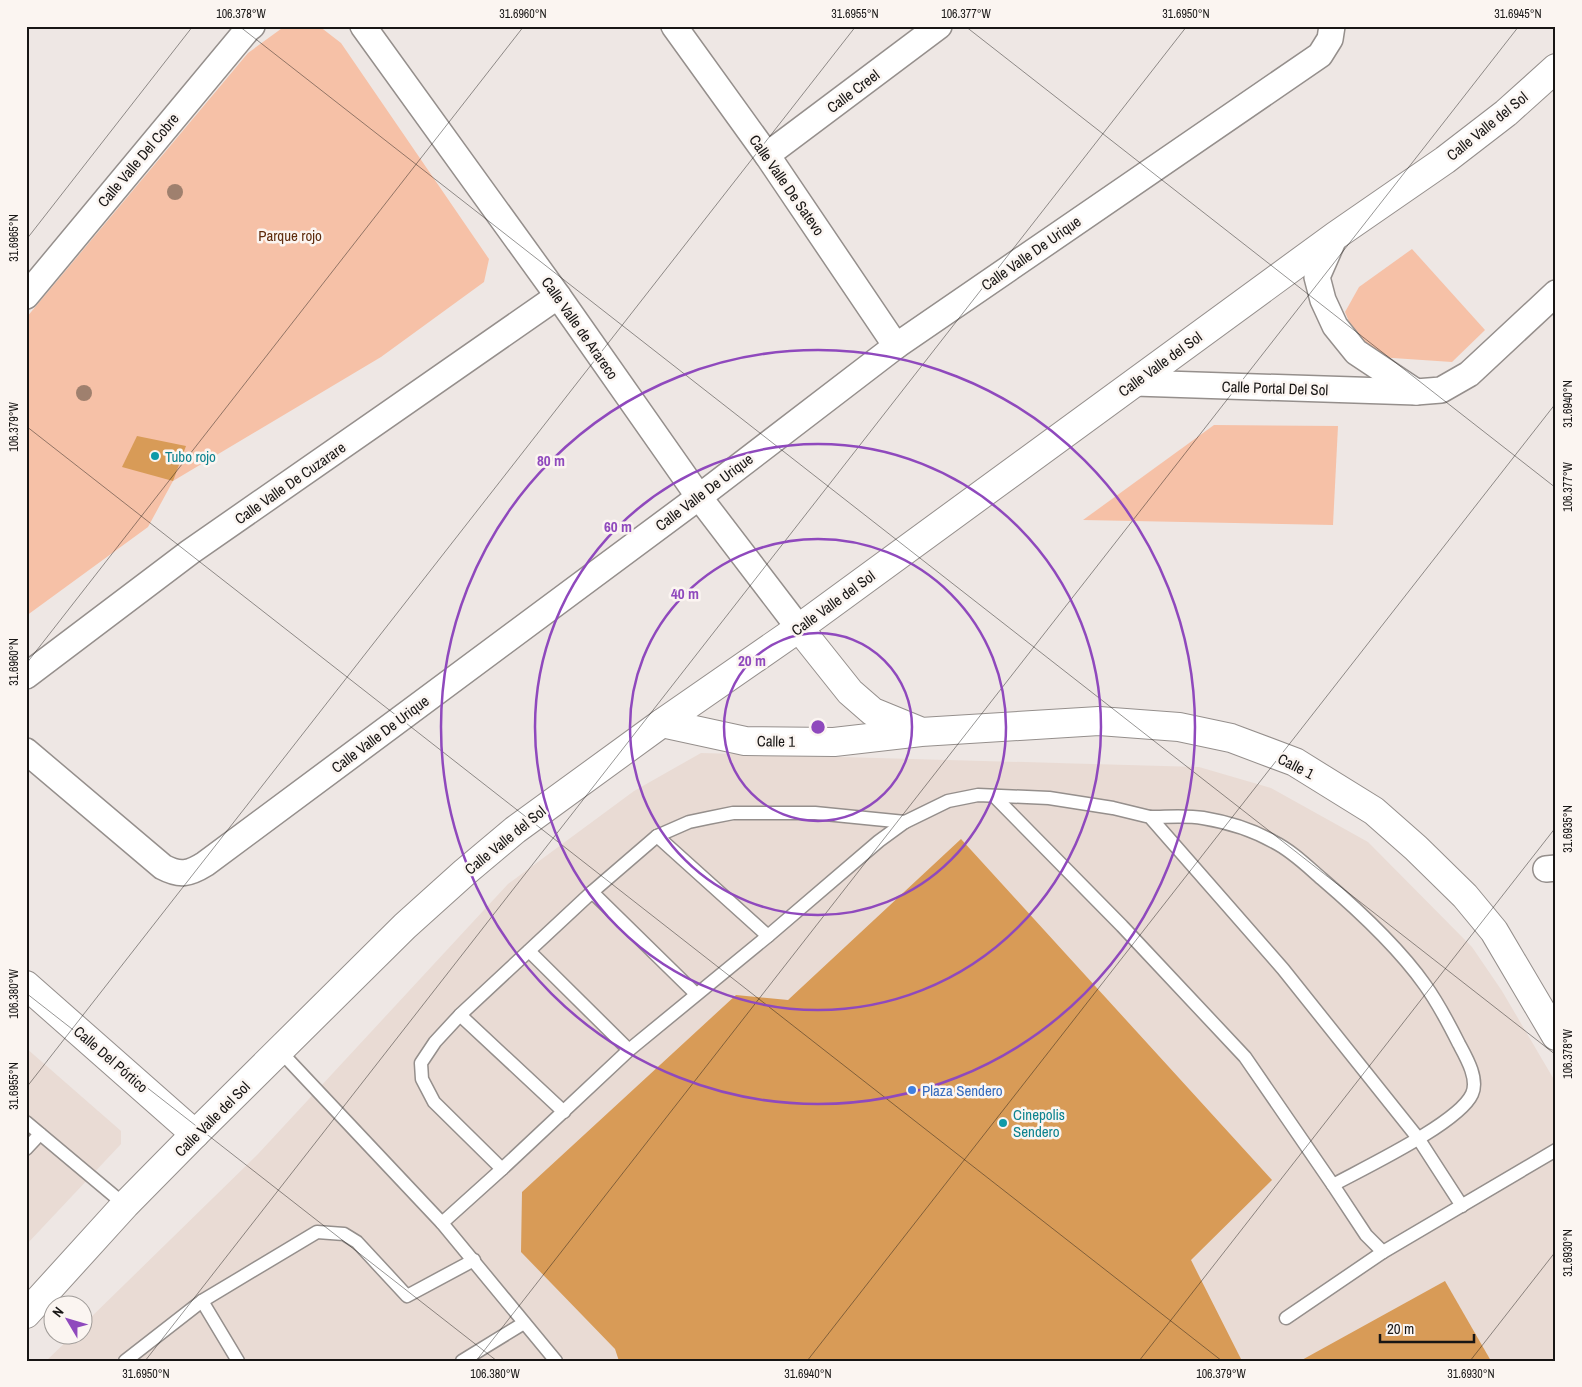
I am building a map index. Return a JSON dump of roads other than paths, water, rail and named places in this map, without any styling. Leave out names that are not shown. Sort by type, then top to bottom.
[{"type":"main road","name":"Calle Valle del Sol","points":[[26,1314],[126,1205],[195,1134],[280,1052],[405,926],[515,830],[662,723],[799,628],[1334,236],[1445,160],[1499,119],[1556,68]]},
{"type":"main road","name":"Calle 1","points":[[799,628],[850,692],[873,712],[921,732]]},
{"type":"main road","name":"Calle 1","points":[[662,723],[745,741],[834,742],[921,732],[1100,721],[1179,727],[1231,738],[1296,762],[1374,812],[1416,848],[1465,896],[1494,931],[1556,1036]]},
{"type":"main road","name":"Calle Del Pórtico","points":[[26,985],[195,1134]]},
{"type":"street","name":"Calle Valle Del Cobre","points":[[26,296],[252,26]]},
{"type":"street","name":"Calle Valle de Arareco","points":[[363,26],[558,296],[699,497],[799,628]]},
{"type":"street","name":"Calle Valle De Satevo","points":[[674,26],[768,156],[896,346]]},
{"type":"street","name":"Calle Creel","points":[[768,156],[939,26]]},
{"type":"street","name":"Calle Valle De Urique","points":[[26,751],[163,867],[174,873],[194,871],[699,497],[896,346],[1320,55],[1330,39],[1332,26]]},
{"type":"street","points":[[1334,236],[1316,277],[1323,300],[1335,326],[1356,352],[1416,392]]},
{"type":"street","name":"Calle Portal Del Sol","points":[[1135,383],[1416,392],[1441,390],[1469,374],[1556,293]]},
{"type":"street","name":"Calle Valle De Cuzarare","points":[[26,676],[190,552],[558,296]]},
{"type":"lane","points":[[442,1223],[629,1050],[768,936],[879,840],[905,822],[948,801],[978,795],[1049,798],[1113,808],[1150,817],[1202,818],[1242,828],[1275,842],[1306,865],[1345,899],[1407,962],[1426,985],[1468,1062],[1474,1083],[1472,1094],[1457,1112],[1418,1138],[1333,1185]]},
{"type":"lane","points":[[995,797],[1122,926],[1245,1057],[1366,1235],[1383,1252]]},
{"type":"lane","points":[[502,1169],[434,1102],[426,1090],[422,1079],[421,1063],[434,1042],[460,1015],[592,892],[657,836],[689,822],[733,813],[816,813],[905,822]]},
{"type":"lane","points":[[1150,817],[1283,969],[1418,1138],[1462,1206]]},
{"type":"lane","points":[[657,836],[768,936]]},
{"type":"lane","points":[[592,892],[696,994]]},
{"type":"lane","points":[[529,951],[629,1050]]},
{"type":"lane","points":[[460,1015],[564,1112]]},
{"type":"lane","points":[[280,1052],[442,1223],[556,1361]]},
{"type":"lane","points":[[26,1122],[126,1205]]},
{"type":"lane","points":[[26,1150],[40,1134]]},
{"type":"lane","points":[[1286,1318],[1383,1252],[1556,1150]]},
{"type":"lane","points":[[125,1361],[202,1301],[317,1232],[344,1234],[357,1242],[407,1296],[474,1260]]},
{"type":"lane","points":[[202,1301],[238,1361]]},
{"type":"lane","points":[[462,1361],[524,1323]]},
{"type":"place","name":"Tubo rojo","points":[[155,456]]},
{"type":"place","name":"Plaza Sendero","points":[[912,1090]]},
{"type":"place","name":"Cinepolis Sendero","points":[[1003,1123]]},
{"type":"park label","name":"Parque rojo","points":[[290,235]]}]
